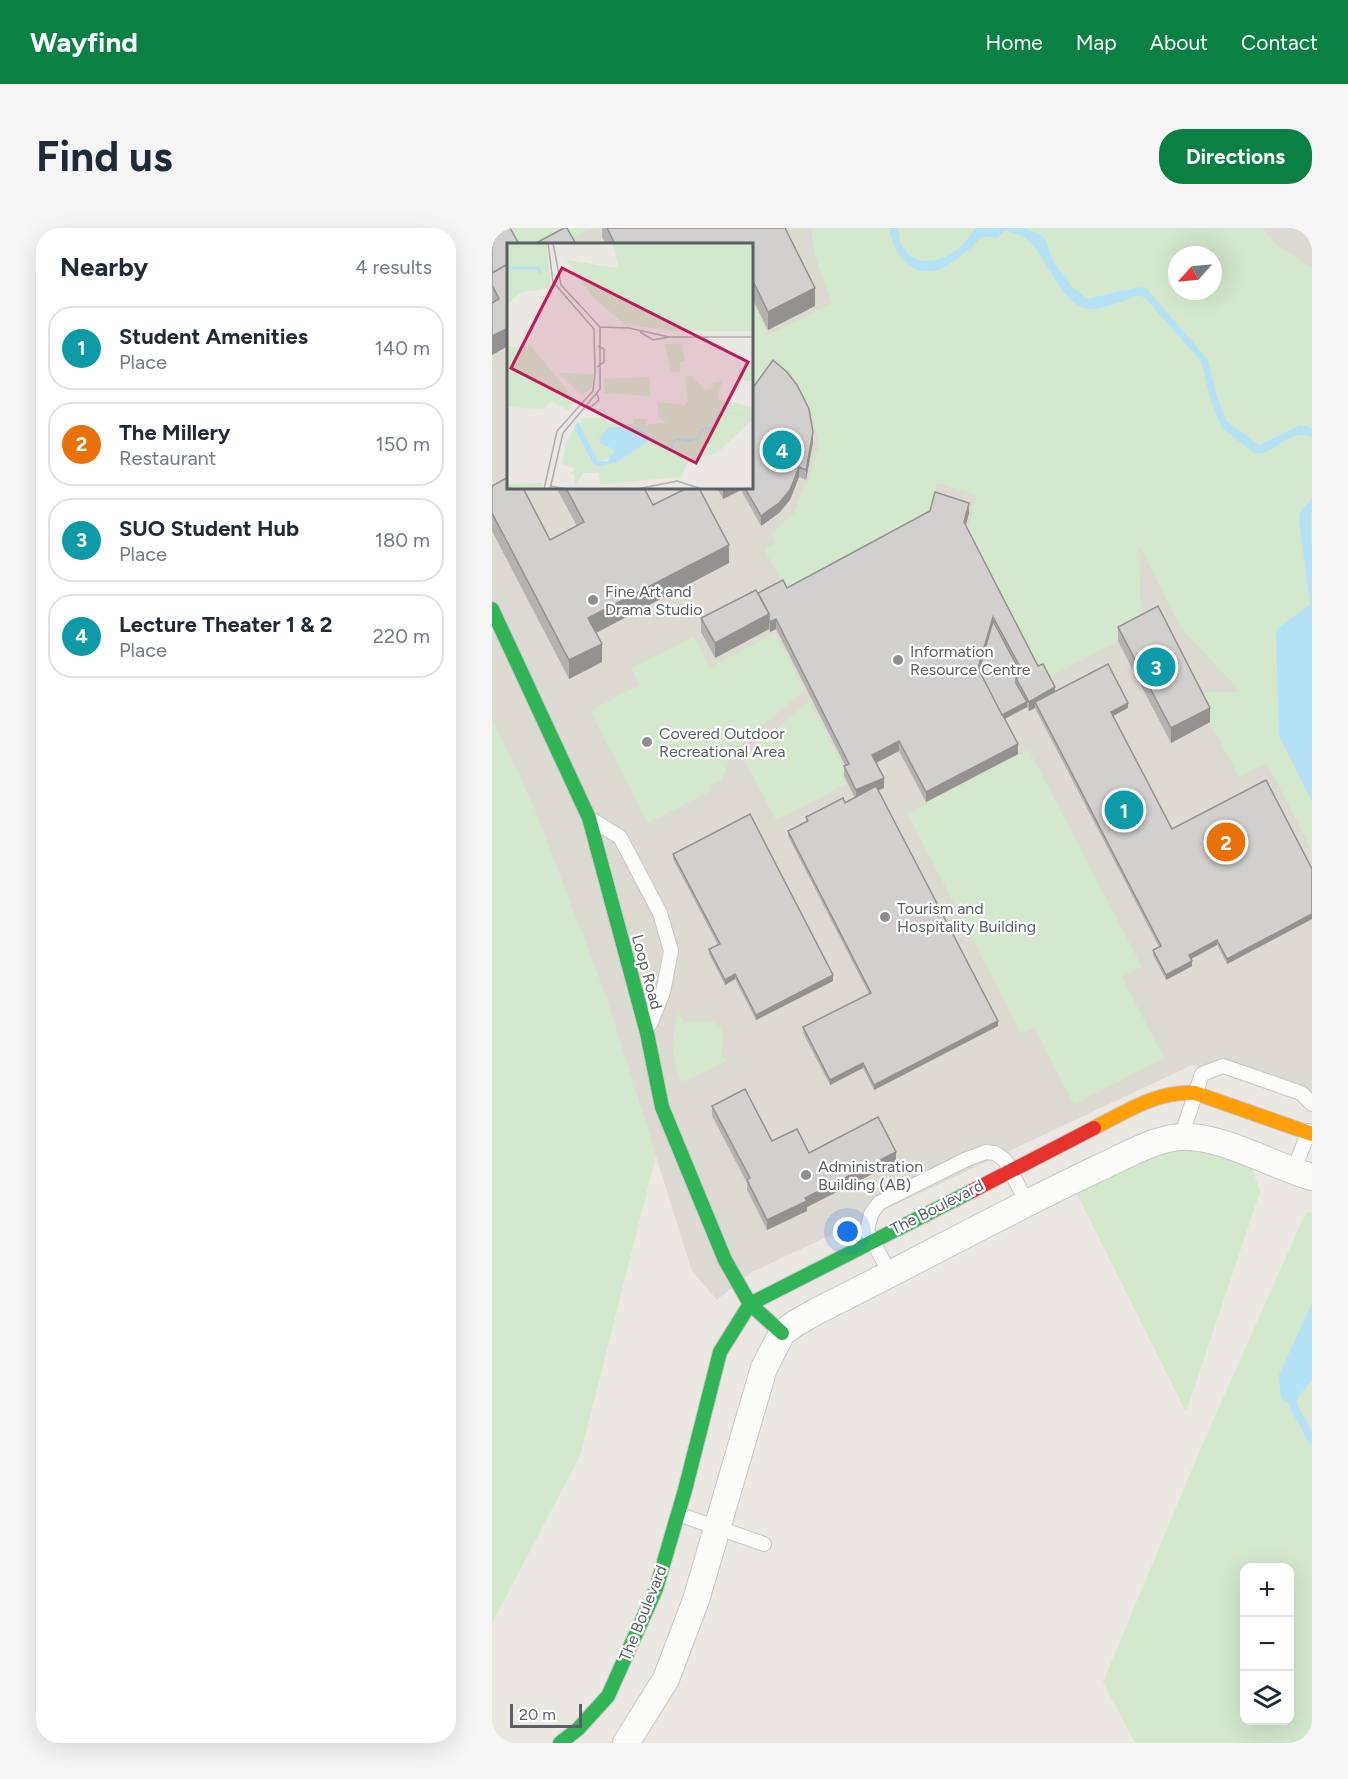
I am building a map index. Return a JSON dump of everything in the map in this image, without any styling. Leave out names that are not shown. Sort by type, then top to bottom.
[{"type":"street","name":"Loop Road","points":[[492,609],[589,818],[647,1033],[662,1107],[725,1260],[750,1304],[782,1333]]},
{"type":"street","name":"The Boulevard","points":[[560,1743],[578,1729],[608,1696],[656,1589],[720,1352],[750,1304],[1153,1098],[1179,1092],[1195,1093],[1311,1129]]},
{"type":"street","points":[[626,1743],[666,1679],[696,1600],[764,1368],[782,1333],[817,1311],[891,1275],[1027,1203],[1148,1146],[1181,1137],[1191,1137],[1227,1145],[1303,1174]]},
{"type":"lane","points":[[589,818],[620,837],[660,913],[671,951],[663,992],[647,1033]]},
{"type":"lane","points":[[1181,1137],[1202,1074],[1223,1066],[1301,1093],[1312,1104]]},
{"type":"lane","points":[[1303,1174],[1311,1129]]},
{"type":"lane","points":[[891,1275],[867,1231],[871,1214],[879,1203],[967,1159],[986,1152],[995,1153],[1005,1160],[1027,1203]]},
{"type":"lane","points":[[678,1514],[764,1544]]},
{"type":"shaded area","points":[[492,228],[1312,228],[1312,1099],[1192,1065],[750,1273],[717,1300],[692,1271],[606,997],[534,808],[492,719]]},
{"type":"green space","points":[[509,228],[591,228],[561,243],[516,243]]},
{"type":"green space","points":[[811,228],[1262,228],[1280,248],[1312,267],[1312,603],[1279,735],[1312,801],[1312,851],[1267,763],[1239,777],[1194,692],[1241,692],[1180,627],[1138,542],[1142,629],[1048,678],[1040,672],[967,532],[977,495],[937,483],[927,518],[787,592],[764,549],[775,543],[771,533],[795,512],[804,485],[809,481],[819,447],[811,411],[792,382],[753,393],[753,305],[768,335],[832,303],[815,257]]},
{"type":"green space","points":[[775,633],[804,691],[733,751],[722,779],[711,785],[713,790],[648,823],[590,711],[639,685],[631,668],[694,637],[710,667]]},
{"type":"green space","points":[[809,701],[847,774],[842,776],[846,784],[776,820],[743,757]]},
{"type":"green space","points":[[492,719],[534,808],[606,997],[656,1156],[580,1456],[492,1623]]},
{"type":"green space","points":[[1029,750],[1142,967],[1122,977],[1164,1058],[1074,1105],[1034,1027],[1021,1033],[907,813]]},
{"type":"green space","points":[[679,1010],[685,1022],[712,1022],[721,1028],[723,1043],[721,1055],[727,1059],[682,1082],[679,1078],[672,1044]]},
{"type":"green space","points":[[1171,1150],[1209,1151],[1252,1167],[1260,1192],[1186,1412],[1077,1194],[1109,1177]]},
{"type":"green space","points":[[1306,1212],[1312,1213],[1312,1743],[1135,1743],[1103,1682],[1200,1450]]},
{"type":"water","points":[[889,228],[898,228],[901,244],[907,253],[914,258],[928,261],[951,254],[961,247],[977,228],[1024,228],[1038,233],[1045,239],[1053,262],[1070,285],[1087,299],[1139,287],[1147,289],[1208,360],[1217,397],[1226,421],[1259,445],[1300,425],[1312,428],[1312,437],[1295,436],[1269,451],[1254,453],[1222,428],[1211,401],[1201,361],[1145,298],[1139,295],[1094,309],[1079,306],[1062,289],[1040,255],[1024,237],[1006,230],[997,238],[982,236],[946,266],[934,271],[923,271],[905,262],[898,254]]},
{"type":"water","points":[[1312,498],[1312,801],[1279,735],[1276,630],[1310,604],[1299,521],[1300,513]]},
{"type":"water","points":[[1312,1303],[1312,1381],[1292,1403],[1281,1399],[1279,1375]]},
{"type":"building","points":[[492,228],[510,228],[518,243],[507,243],[507,265],[492,273]]},
{"type":"building","points":[[567,228],[575,243],[536,243]]},
{"type":"building","points":[[607,228],[785,228],[815,288],[768,312],[753,281],[753,243],[614,243]]},
{"type":"building","points":[[507,265],[507,328],[492,336],[492,303],[499,299],[492,285],[492,273]]},
{"type":"building","points":[[773,360],[797,385],[809,409],[813,432],[806,470],[799,467],[790,490],[779,503],[761,516],[746,489],[753,489],[753,388]]},
{"type":"building","name":"Fine Art and Drama Studio","points":[[507,478],[507,489],[524,489],[550,540],[584,522],[567,489],[645,489],[653,505],[685,489],[700,489],[729,545],[588,618],[602,644],[569,660],[492,513],[492,486]]},
{"type":"building","points":[[935,492],[969,503],[964,522],[1038,666],[1043,664],[1055,687],[1029,702],[1016,678],[1024,674],[993,617],[978,668],[1018,744],[926,792],[899,741],[872,755],[884,778],[856,790],[844,766],[849,764],[776,619],[770,622],[769,614],[758,593],[783,580],[787,588],[930,511]]},
{"type":"building","points":[[756,590],[769,614],[715,643],[701,618]]},
{"type":"building","points":[[1158,606],[1210,708],[1171,728],[1118,627]]},
{"type":"building","points":[[993,621],[1022,675],[1016,678],[1016,683],[1027,702],[1002,715],[979,670]]},
{"type":"building","points":[[1108,664],[1128,703],[1111,712],[1172,829],[1266,780],[1312,869],[1312,914],[1227,959],[1217,940],[1189,955],[1192,961],[1166,975],[1153,950],[1161,946],[1035,702]]},
{"type":"building","name":"Tourism and Hospitality Building","points":[[876,786],[998,1021],[874,1085],[863,1063],[830,1080],[803,1027],[871,993],[788,831],[808,821],[806,817],[843,798],[845,803]]},
{"type":"building","points":[[750,814],[833,975],[756,1015],[735,974],[725,980],[709,949],[720,944],[673,854]]},
{"type":"building","name":"Administration Building (AB)","points":[[745,1089],[772,1141],[797,1129],[809,1153],[878,1117],[896,1152],[805,1198],[807,1201],[767,1220],[747,1180],[750,1178],[712,1106]]},
{"type":"waterway","points":[[1295,1395],[1292,1403],[1312,1440]]},
{"type":"traffic: fast","points":[[492,609],[589,818],[647,1033],[662,1107],[725,1260],[750,1304],[782,1333]]},
{"type":"traffic: fast","points":[[560,1743],[578,1729],[608,1696],[656,1589],[685,1490],[720,1352],[750,1304],[972,1191]]},
{"type":"traffic: slow","points":[[1094,1128],[1143,1103],[1168,1095],[1195,1093],[1312,1134]]},
{"type":"traffic: jam","points":[[972,1191],[1094,1128]]},
{"type":"place","name":"Lecture Theater 1 & 2","points":[[782,450]]},
{"type":"place","name":"Fine Art and Drama Studio","points":[[593,600]]},
{"type":"place","name":"Information Resource Centre","points":[[898,660]]},
{"type":"place","name":"SUO Student Hub","points":[[1156,667]]},
{"type":"place","name":"Covered Outdoor Recreational Area","points":[[647,742]]},
{"type":"place","name":"Student Amenities","points":[[1124,810]]},
{"type":"place","name":"The Millery","points":[[1226,842]]},
{"type":"place","name":"Tourism and Hospitality Building","points":[[885,917]]},
{"type":"place","name":"Administration Building (AB)","points":[[806,1175]]}]
